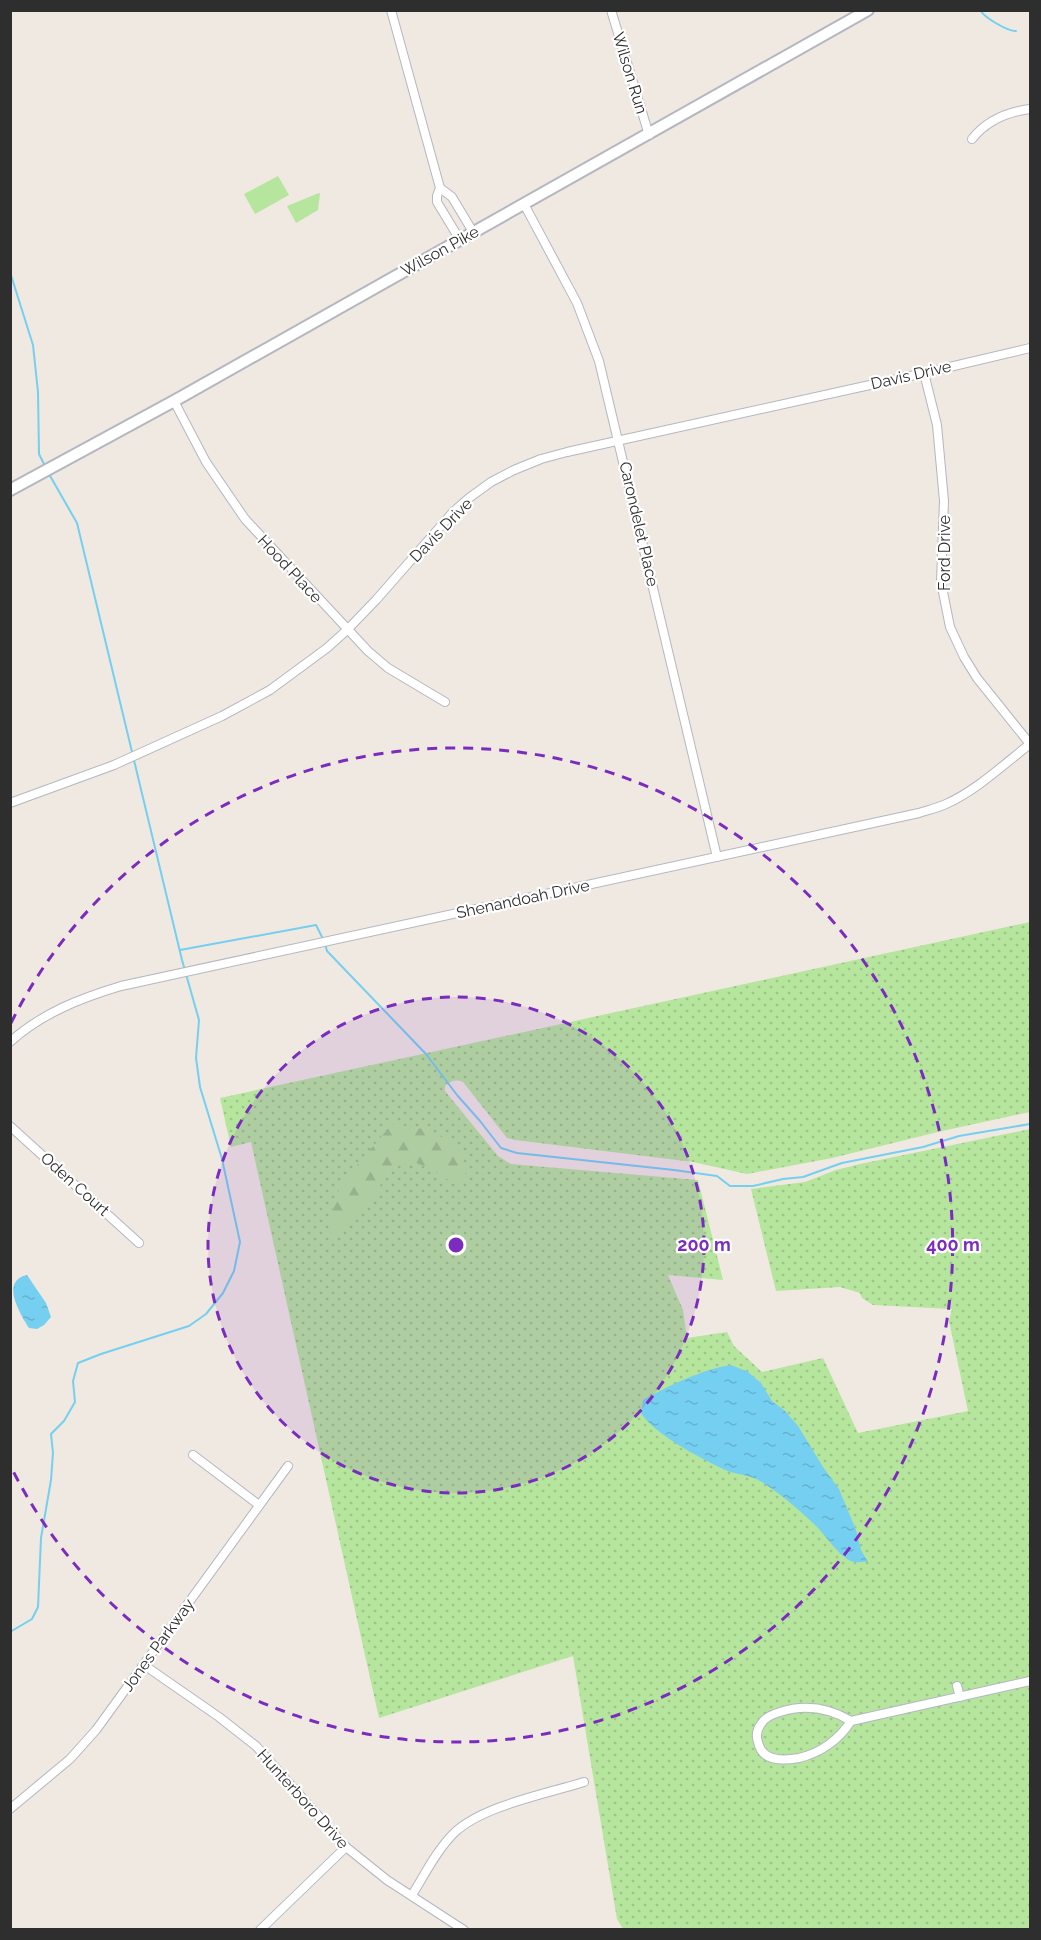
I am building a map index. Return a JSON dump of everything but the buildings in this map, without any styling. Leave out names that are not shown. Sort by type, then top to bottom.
[{"type":"main road","name":"Wilson Pike","points":[[10,490],[174,401],[868,10]]},
{"type":"street","points":[[391,10],[440,188],[437,202],[460,240]]},
{"type":"street","name":"Wilson Run","points":[[611,10],[649,135]]},
{"type":"street","points":[[972,139],[994,119],[1016,111],[1030,109]]},
{"type":"street","points":[[440,188],[452,197],[473,232]]},
{"type":"street","name":"Carondelet Place","points":[[524,204],[577,303],[599,361],[717,857]]},
{"type":"street","name":"Davis Drive","points":[[10,803],[128,759],[241,707],[300,669],[347,630],[454,511],[491,483],[514,470],[541,459],[619,440],[1030,348]]},
{"type":"street","name":"Ford Drive","points":[[924,373],[937,425],[945,501],[941,582],[950,627],[977,678],[1030,744]]},
{"type":"street","name":"Hood Place","points":[[174,401],[206,462],[245,519],[368,651],[388,668],[445,702]]},
{"type":"street","name":"Shenandoah Drive","points":[[10,1042],[40,1020],[75,1001],[121,986],[908,815],[944,805],[976,786],[1030,744]]},
{"type":"street","name":"Oden Court","points":[[10,1126],[139,1243]]},
{"type":"street","points":[[192,1455],[259,1505]]},
{"type":"street","name":"Jones Parkway","points":[[10,1809],[70,1759],[96,1730],[288,1466]]},
{"type":"street","name":"Hunterboro Drive","points":[[144,1665],[219,1717],[256,1746],[346,1847],[387,1880],[464,1929]]},
{"type":"street","points":[[851,1721],[844,1731],[825,1747],[797,1758],[779,1760],[771,1758],[761,1750],[758,1743],[758,1731],[761,1724],[772,1715],[784,1711],[817,1708],[851,1721],[1030,1681]]},
{"type":"street","points":[[957,1686],[960,1697]]},
{"type":"street","points":[[411,1895],[443,1846],[470,1820],[488,1811],[584,1782]]},
{"type":"street","points":[[260,1929],[346,1847]]},
{"type":"green space","points":[[278,176],[289,195],[255,214],[244,194]]},
{"type":"green space","points":[[320,193],[318,210],[296,223],[287,206]]},
{"type":"green space","points":[[1030,922],[1030,1112],[832,1158],[747,1174],[693,1162],[507,1138],[463,1082],[453,1081],[445,1086],[445,1091],[498,1156],[511,1164],[698,1180],[723,1280],[668,1275],[683,1310],[687,1338],[727,1332],[734,1346],[762,1372],[823,1358],[858,1433],[968,1411],[949,1321],[952,1309],[873,1305],[862,1298],[860,1293],[840,1287],[776,1291],[751,1189],[805,1182],[860,1164],[1030,1129],[1030,1929],[623,1929],[617,1919],[573,1656],[379,1718],[251,1142],[231,1147],[220,1098]]},
{"type":"green space","points":[[392,1124],[430,1130],[456,1146],[468,1169],[458,1186],[410,1160],[389,1171],[376,1192],[333,1236],[328,1222],[341,1184]]},
{"type":"water","points":[[27,1275],[46,1303],[51,1317],[37,1329],[29,1328],[14,1298],[15,1284],[19,1278]]},
{"type":"water","points":[[731,1365],[748,1372],[761,1383],[772,1401],[785,1411],[798,1426],[839,1489],[856,1530],[861,1550],[868,1562],[849,1560],[809,1519],[769,1487],[753,1477],[723,1469],[690,1452],[656,1429],[641,1413],[643,1400],[697,1374]]},
{"type":"waterway","points":[[980,10],[996,24],[1016,31]]},
{"type":"waterway","points":[[10,272],[33,345],[38,392],[39,454],[45,466]]},
{"type":"waterway","points":[[10,1632],[32,1619],[38,1607],[41,1538],[51,1480],[53,1453],[51,1434],[64,1421],[75,1402],[73,1381],[78,1363],[189,1326],[206,1314],[223,1293],[234,1271],[240,1242],[222,1159],[200,1087],[196,1058],[199,1020],[182,960],[77,523],[49,474]]},
{"type":"waterway","points":[[180,950],[316,925],[323,939]]},
{"type":"waterway","points":[[325,944],[327,951],[426,1054],[501,1148],[517,1153],[717,1176],[730,1186],[753,1186],[803,1177],[842,1163],[923,1147],[959,1136],[1030,1124]]}]
